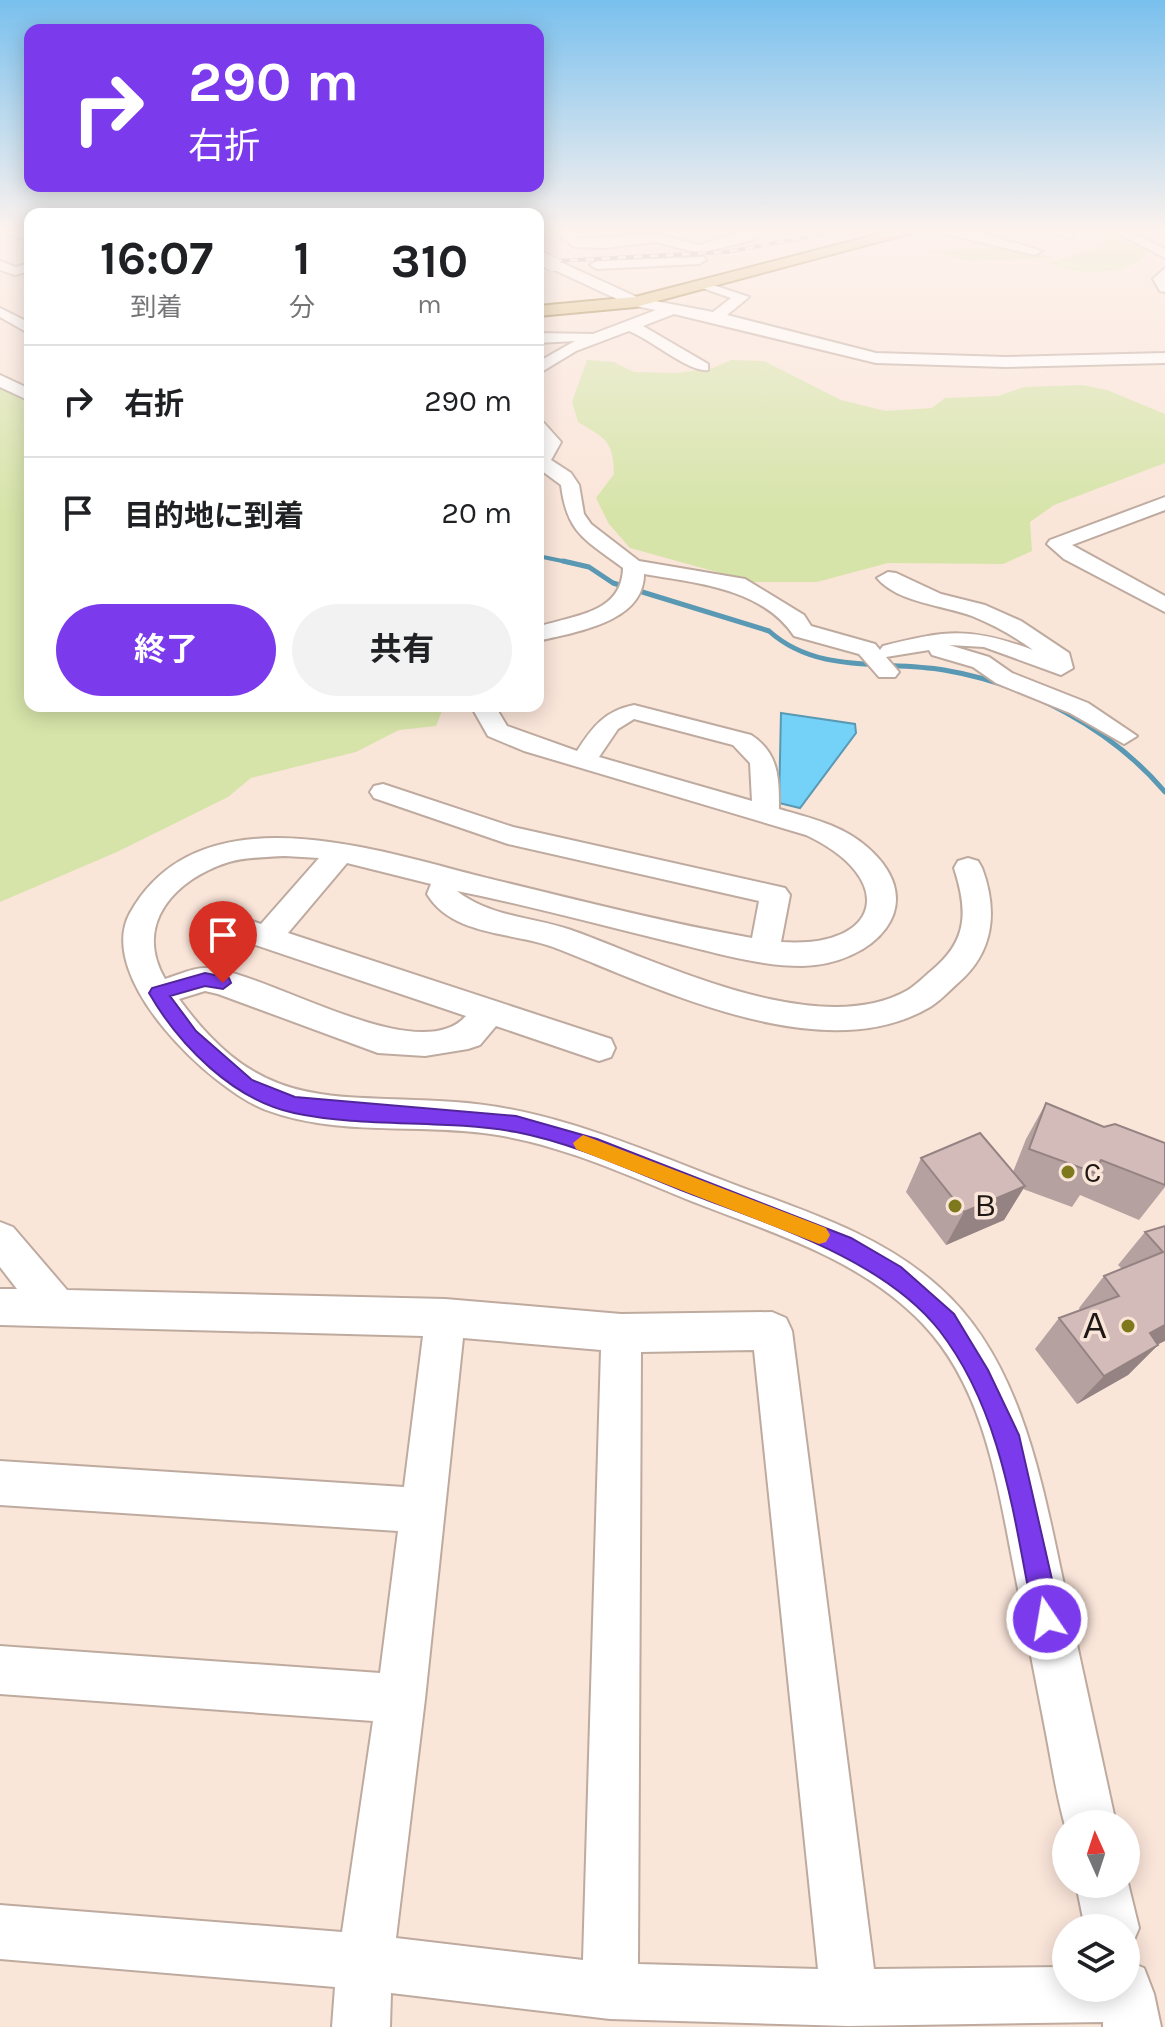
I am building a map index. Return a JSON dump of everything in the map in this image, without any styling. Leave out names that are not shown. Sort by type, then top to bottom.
[{"type":"street","points":[[544,365],[571,348],[636,324]]},
{"type":"street","points":[[745,324],[876,358],[1006,362],[1165,358]]},
{"type":"street","points":[[630,326],[651,334],[702,367]]},
{"type":"street","points":[[544,338],[606,336]]},
{"type":"street","points":[[3,382],[24,377]]},
{"type":"street","points":[[3,382],[24,393]]},
{"type":"street","points":[[544,433],[552,442],[544,455]]},
{"type":"street","points":[[544,464],[564,477],[570,485],[574,514],[634,581],[737,584],[796,620],[802,631],[881,660],[947,649],[981,662],[1004,678],[1079,708],[1124,736]]},
{"type":"street","points":[[1165,503],[1057,544],[1071,555],[1165,605]]},
{"type":"street","points":[[881,660],[956,637],[988,641],[1061,668],[1061,658],[1013,626],[977,610],[933,599],[888,578]]},
{"type":"street","points":[[1133,587],[1154,579]]},
{"type":"street","points":[[544,632],[605,614],[634,581]]},
{"type":"street","points":[[486,712],[497,731],[582,763],[816,829],[843,842],[868,862],[882,888],[883,911],[866,934],[841,950],[812,955],[723,943],[341,852],[300,845],[240,848],[207,858],[161,889],[140,920],[135,951],[158,993],[189,1036],[245,1085],[294,1105],[516,1124],[590,1145],[844,1245],[893,1274],[946,1322],[980,1378],[1011,1444],[1087,1810]]},
{"type":"street","points":[[582,763],[612,719],[621,713],[634,712],[742,740],[758,748],[764,763],[765,815]]},
{"type":"street","points":[[383,792],[508,835],[775,895],[765,949]]},
{"type":"street","points":[[341,852],[257,933],[599,1048]]},
{"type":"street","points":[[447,878],[442,894],[466,912],[558,937],[736,1004],[785,1015],[837,1018],[911,1003],[948,979],[969,953],[975,933],[979,908],[968,868]]},
{"type":"street","points":[[158,993],[205,979],[378,1040],[425,1043],[468,1036],[489,1012]]},
{"type":"street","points":[[0,1239],[59,1310]]},
{"type":"street","points":[[0,1307],[445,1318],[621,1333],[772,1331],[849,1998]]},
{"type":"street","points":[[361,2027],[365,1962],[401,1699],[445,1318]]},
{"type":"street","points":[[610,1991],[621,1333]]},
{"type":"street","points":[[0,1483],[423,1510]]},
{"type":"street","points":[[0,1670],[401,1699]]},
{"type":"street","points":[[0,1932],[365,1962],[610,1991],[1127,2003]]},
{"type":"green space","points":[[587,360],[614,362],[634,372],[677,373],[713,368],[731,360],[764,361],[841,400],[886,411],[932,408],[945,398],[998,396],[1024,387],[1082,385],[1107,390],[1165,414],[1165,463],[1054,505],[1030,522],[1032,551],[1003,564],[888,563],[817,582],[753,582],[630,548],[609,524],[596,498],[614,474],[610,447],[578,422],[572,402]]},
{"type":"green space","points":[[0,387],[24,399],[24,712],[442,712],[436,726],[399,730],[356,752],[251,778],[228,797],[117,852],[0,902]]},
{"type":"water","points":[[781,713],[855,724],[856,733],[800,808],[779,803]]},
{"type":"building","points":[[1046,1103],[1104,1127],[1115,1124],[1165,1143],[1165,1185],[1101,1160],[1095,1173],[1029,1149]]},
{"type":"building","points":[[980,1133],[1025,1186],[964,1212],[921,1158]]},
{"type":"building","name":"Ａ","points":[[1165,1226],[1165,1325],[1150,1333],[1158,1345],[1104,1376],[1059,1318],[1119,1296],[1104,1276],[1163,1252],[1145,1232]]},
{"type":"waterway","points":[[544,557],[569,562]]},
{"type":"waterway","points":[[563,561],[569,562]]},
{"type":"waterway","points":[[569,562],[589,567],[613,583],[769,631],[788,645],[830,660],[944,670],[1006,686],[1065,712],[1093,729],[1119,748],[1165,792]]},
{"type":"slow traffic","points":[[583,1143],[819,1235]]},
{"type":"place","name":"C","points":[[1068,1172]]},
{"type":"place","name":"Ｂ","points":[[955,1206]]},
{"type":"place","name":"Ａ","points":[[1128,1326]]},
{"type":"route","points":[[223,983],[205,979],[158,993],[189,1036],[245,1085],[294,1105],[516,1124],[590,1145],[844,1245],[893,1274],[946,1322],[980,1378],[1011,1444],[1047,1619]]}]
